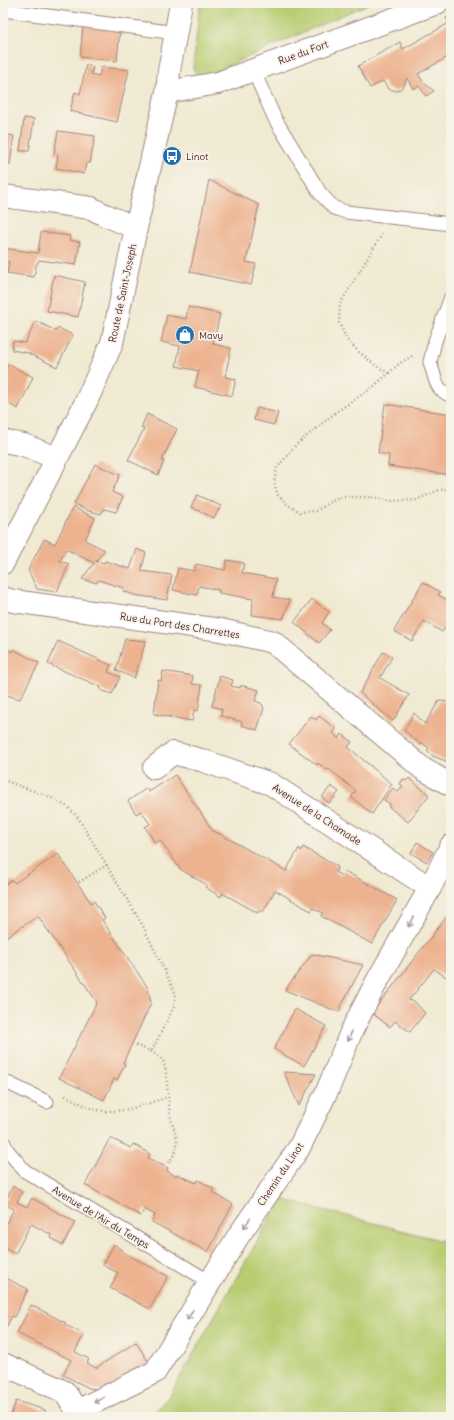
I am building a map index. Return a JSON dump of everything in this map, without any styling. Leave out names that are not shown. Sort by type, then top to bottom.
[{"type":"street","name":"Route de Saint-Joseph","points":[[3,563],[86,402],[112,343],[166,92],[181,3]]},
{"type":"street","name":"Rue du Fort","points":[[166,92],[218,83],[438,3]]},
{"type":"street","points":[[3,196],[91,208],[136,228]]},
{"type":"street","points":[[3,442],[24,444],[56,458]]},
{"type":"street","name":"Rue du Port des Charrettes","points":[[3,598],[31,604],[221,630],[273,642],[424,769],[451,785]]},
{"type":"street","name":"Avenue de la Chamade","points":[[154,768],[173,753],[201,760],[271,784],[430,888]]},
{"type":"street","name":"Chemin du Linot","points":[[76,1414],[155,1372],[237,1238],[299,1148],[328,1089],[352,1030],[376,983],[430,888],[451,846]]},
{"type":"street","points":[[3,1364],[65,1392],[76,1414]]},
{"type":"lane","points":[[3,10],[176,32]]},
{"type":"lane","points":[[253,70],[275,119],[320,193],[334,208],[346,212],[451,224]]},
{"type":"lane","points":[[451,297],[430,362],[436,382],[440,388],[447,394],[451,395]]},
{"type":"lane","points":[[3,1083],[10,1084],[47,1102]]},
{"type":"lane","name":"Avenue de l'Air du Temps","points":[[3,1141],[7,1150],[25,1171],[210,1282]]},
{"type":"path","points":[[389,372],[376,366],[359,352],[347,340],[339,323],[340,304],[393,217]]},
{"type":"path","points":[[432,354],[412,356],[400,363],[372,388],[336,412],[296,445],[277,468],[274,482],[278,495],[288,505],[300,512],[316,511],[342,497],[372,497],[392,501],[416,500],[439,490],[451,489]]},
{"type":"path","points":[[3,780],[48,796],[68,807],[79,819],[143,926],[176,994],[174,1007],[151,1052]]},
{"type":"path","points":[[79,882],[107,865]]},
{"type":"path","points":[[136,1045],[157,1055],[163,1061],[170,1115],[175,1130],[177,1144],[175,1154],[167,1165]]},
{"type":"path","points":[[61,1094],[95,1109],[112,1111],[128,1109],[168,1098]]},
{"type":"green space","points":[[200,3],[370,3],[200,78],[193,69]]},
{"type":"green space","points":[[281,1199],[451,1243],[451,1417],[150,1417],[170,1395]]},
{"type":"building","points":[[451,16],[451,55],[418,74],[424,83],[434,91],[426,96],[419,86],[413,89],[407,78],[404,86],[397,91],[388,89],[383,81],[370,88],[358,66],[400,42],[403,49],[449,23],[446,18]]},
{"type":"building","points":[[3,17],[6,17],[4,36],[3,36]]},
{"type":"building","points":[[83,25],[120,29],[117,61],[80,57]]},
{"type":"building","points":[[86,65],[93,67],[91,74],[99,76],[101,67],[129,70],[117,122],[70,111],[75,92],[80,94]]},
{"type":"building","points":[[24,118],[34,119],[29,151],[20,151]]},
{"type":"building","points":[[58,131],[95,136],[90,163],[86,163],[84,174],[56,168],[58,155],[54,154]]},
{"type":"building","points":[[3,134],[14,136],[10,164],[3,163]]},
{"type":"building","points":[[209,180],[259,205],[246,262],[256,264],[251,285],[190,272]]},
{"type":"building","points":[[41,232],[70,236],[69,240],[80,242],[76,265],[39,260],[34,277],[7,273],[9,262],[3,261],[3,248],[38,253]]},
{"type":"building","points":[[54,275],[85,282],[78,317],[47,311]]},
{"type":"building","points":[[188,307],[220,314],[213,344],[231,348],[225,377],[236,379],[232,396],[195,387],[199,371],[176,366],[180,346],[161,342],[167,315],[186,319]]},
{"type":"building","points":[[36,321],[56,331],[58,328],[73,335],[57,367],[28,353],[12,350],[13,341],[25,343]]},
{"type":"building","points":[[8,364],[33,377],[18,409],[3,401],[3,374]]},
{"type":"building","points":[[385,404],[451,414],[451,475],[388,466],[389,455],[378,453]]},
{"type":"building","points":[[257,408],[278,413],[274,425],[254,420]]},
{"type":"building","points":[[147,414],[177,429],[162,460],[164,461],[158,475],[128,460],[144,429],[141,428]]},
{"type":"building","points":[[95,464],[120,475],[112,492],[123,497],[116,512],[104,509],[101,514],[89,511],[74,504]]},
{"type":"building","points":[[197,495],[221,506],[214,518],[191,507]]},
{"type":"building","points":[[73,507],[95,518],[85,540],[105,550],[96,561],[105,563],[105,561],[130,569],[137,549],[146,553],[141,571],[172,575],[167,600],[134,595],[123,591],[124,588],[98,580],[97,583],[82,579],[94,563],[66,549],[60,561],[69,564],[57,592],[37,589],[28,570],[44,539],[55,544]]},
{"type":"building","points":[[227,560],[244,563],[242,573],[276,579],[273,597],[290,600],[283,619],[252,615],[253,599],[219,593],[219,590],[199,586],[197,595],[173,590],[178,568],[194,571],[196,564],[225,570]]},
{"type":"building","points":[[423,582],[440,592],[438,595],[451,602],[451,631],[445,628],[442,632],[424,621],[412,641],[394,631]]},
{"type":"building","points":[[312,599],[329,612],[322,623],[330,630],[319,643],[294,622]]},
{"type":"building","points":[[125,639],[146,641],[134,678],[116,670]]},
{"type":"building","points":[[58,641],[111,665],[108,672],[120,677],[112,694],[100,690],[101,687],[48,664]]},
{"type":"building","points":[[8,649],[12,652],[13,649],[39,663],[20,699],[3,694],[3,660]]},
{"type":"building","points":[[383,652],[392,657],[380,678],[409,695],[393,721],[360,693]]},
{"type":"building","points":[[451,653],[451,664],[446,661]]},
{"type":"building","points":[[163,671],[193,676],[192,684],[202,685],[198,711],[194,710],[192,721],[154,714],[158,680],[161,681]]},
{"type":"building","points":[[220,676],[233,680],[231,686],[240,688],[240,686],[244,686],[259,690],[255,701],[261,703],[264,708],[257,730],[241,725],[242,722],[221,716],[222,709],[212,706]]},
{"type":"building","points":[[439,701],[450,702],[449,723],[451,723],[451,763],[433,756],[427,750],[429,748],[422,743],[421,745],[404,730],[414,713],[425,724]]},
{"type":"building","points":[[311,716],[316,720],[319,716],[336,729],[333,733],[339,739],[342,734],[352,742],[348,747],[392,784],[372,814],[351,797],[356,791],[329,769],[327,770],[318,763],[317,765],[289,744]]},
{"type":"building","points":[[175,775],[213,831],[286,871],[299,848],[301,851],[303,847],[338,867],[335,872],[342,876],[345,871],[397,900],[372,944],[321,916],[323,913],[313,908],[311,911],[275,890],[263,912],[260,910],[258,913],[222,893],[221,897],[205,887],[207,885],[180,869],[160,840],[155,843],[145,827],[150,824],[141,811],[136,814],[128,801],[147,788],[149,792]]},
{"type":"building","points":[[409,778],[429,795],[408,822],[389,807],[390,804],[384,800],[393,788],[398,792],[403,786],[400,784],[403,779],[406,781]]},
{"type":"building","points":[[331,786],[339,792],[329,803],[322,797]]},
{"type":"building","points":[[417,842],[433,852],[427,862],[411,853]]},
{"type":"building","points":[[58,854],[91,903],[94,901],[105,918],[102,920],[148,988],[151,1003],[123,1063],[125,1064],[117,1080],[114,1079],[104,1100],[59,1078],[97,1002],[38,916],[3,939],[3,886],[12,880],[15,883]]},
{"type":"building","points":[[451,911],[451,971],[446,977],[434,969],[409,1000],[415,1002],[425,1013],[410,1032],[395,1021],[390,1027],[372,1013]]},
{"type":"building","points":[[312,954],[363,965],[338,1012],[285,990]]},
{"type":"building","points":[[295,1009],[326,1026],[304,1066],[274,1049]]},
{"type":"building","points":[[284,1072],[316,1074],[299,1106]]},
{"type":"building","points":[[110,1138],[131,1148],[133,1144],[150,1154],[148,1158],[168,1168],[167,1171],[196,1183],[198,1180],[214,1189],[212,1192],[233,1204],[208,1252],[152,1222],[155,1215],[144,1209],[141,1216],[85,1185]]},
{"type":"building","points":[[13,1186],[22,1192],[17,1202],[27,1207],[32,1198],[75,1222],[63,1245],[51,1238],[52,1235],[31,1224],[15,1254],[3,1247],[3,1229],[14,1209],[4,1204]]},
{"type":"building","points":[[114,1244],[128,1255],[168,1276],[150,1309],[110,1288],[118,1273],[103,1265]]},
{"type":"building","points":[[3,1274],[7,1276],[5,1278],[28,1289],[14,1317],[12,1316],[7,1326],[3,1324]]},
{"type":"building","points":[[31,1305],[66,1323],[65,1325],[84,1334],[75,1352],[89,1359],[87,1363],[96,1368],[136,1342],[150,1364],[108,1391],[89,1388],[63,1375],[71,1360],[17,1333]]},
{"type":"building","points":[[16,1401],[45,1410],[45,1417],[10,1417]]},
{"type":"place","name":"Linot","points":[[172,156]]},
{"type":"place","name":"Mavy","points":[[185,335]]}]
